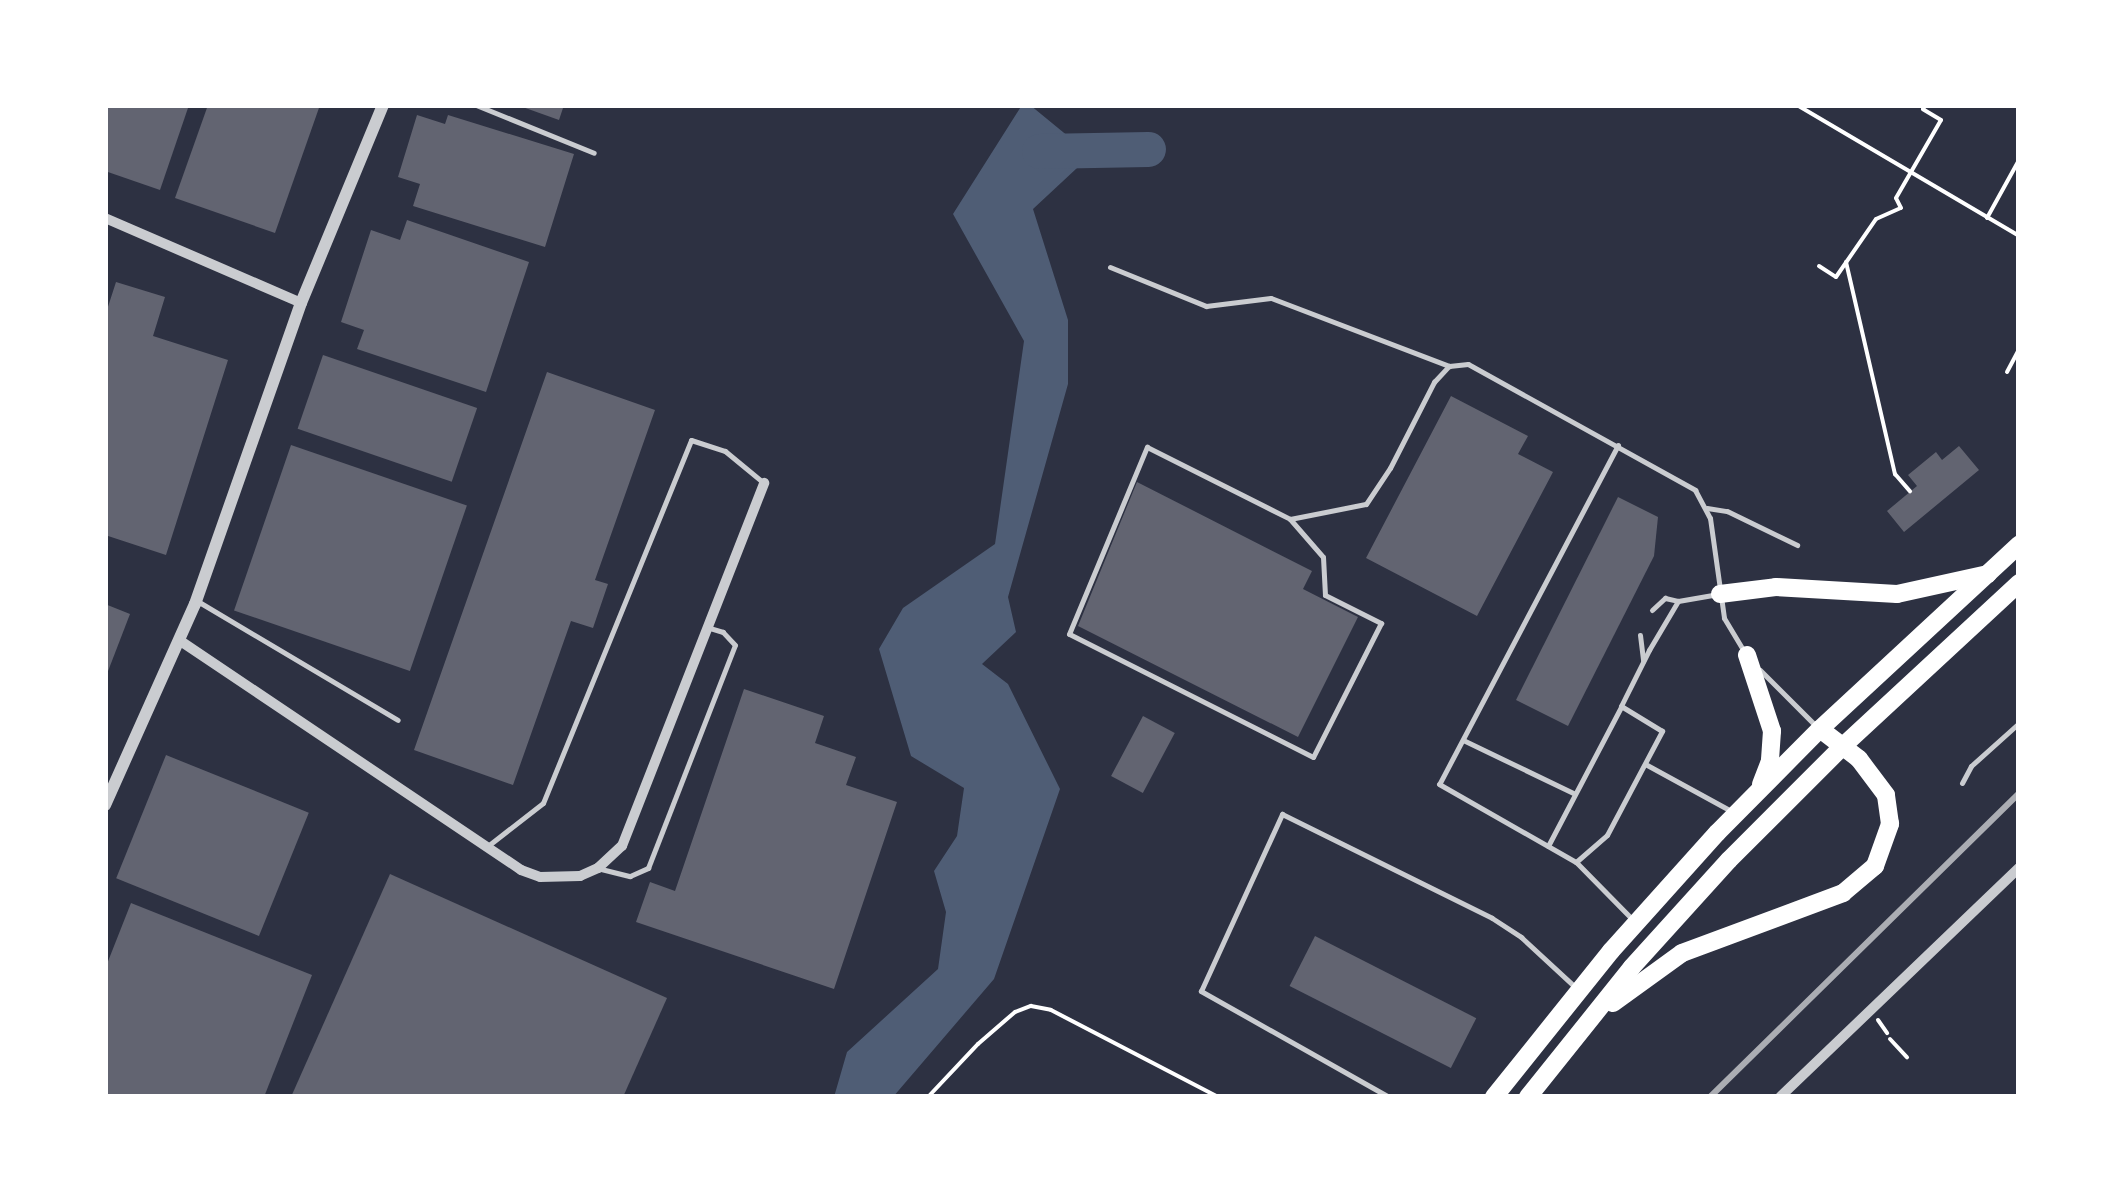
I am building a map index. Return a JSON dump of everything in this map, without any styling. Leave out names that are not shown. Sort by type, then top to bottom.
[{"type":"main road","points":[[1494,1097],[1578,990],[1736,813],[1820,729],[2019,546]]},
{"type":"main road","points":[[1720,594],[1776,587],[1897,594],[1988,574]]},
{"type":"main road","points":[[1528,1097],[1729,860],[1842,747],[2019,583]]},
{"type":"main road","points":[[1747,656],[1772,731],[1770,760],[1758,791]]},
{"type":"main road","points":[[1586,1024],[1682,953],[1828,900],[1867,877],[1883,854],[1890,809],[1879,782],[1820,729]]},
{"type":"street","points":[[105,805],[196,600],[301,303],[383,105]]},
{"type":"street","points":[[105,218],[301,303]]},
{"type":"street","points":[[179,640],[487,848],[540,878],[560,879],[598,868],[622,846],[764,483]]},
{"type":"street","points":[[1780,1097],[2019,868]]},
{"type":"lane","points":[[476,105],[594,152]]},
{"type":"lane","points":[[1110,267],[1206,306],[1270,298],[1450,366],[1468,364],[1684,482],[1707,508],[1724,618],[1747,656],[1820,729]]},
{"type":"lane","points":[[1290,519],[1323,558],[1325,595],[1382,623],[1312,757],[1069,634],[1147,446],[1290,519],[1366,504],[1390,468],[1434,382],[1450,366]]},
{"type":"lane","points":[[487,848],[543,803],[691,440],[725,451],[764,483]]},
{"type":"lane","points":[[1618,445],[1439,784],[1576,862],[1636,922]]},
{"type":"lane","points":[[1707,508],[1727,511],[1797,545]]},
{"type":"lane","points":[[1652,610],[1665,598],[1678,601],[1720,594]]},
{"type":"lane","points":[[196,600],[398,720]]},
{"type":"lane","points":[[1548,846],[1678,601]]},
{"type":"lane","points":[[598,868],[630,876],[648,868],[736,646],[723,632],[708,628]]},
{"type":"lane","points":[[1640,634],[1644,662]]},
{"type":"lane","points":[[1576,862],[1607,835],[1648,764],[1662,731],[1621,706]]},
{"type":"lane","points":[[1962,783],[1971,766],[2019,723]]},
{"type":"lane","points":[[1462,740],[1574,794]]},
{"type":"lane","points":[[1648,764],[1736,813]]},
{"type":"lane","points":[[1388,1097],[1202,990],[1282,814],[1492,918],[1521,937],[1578,990]]},
{"type":"path","points":[[1798,105],[2019,236]]},
{"type":"path","points":[[1820,266],[1836,277],[1876,219],[1901,208],[1896,198],[1941,120],[1923,109],[1925,105]]},
{"type":"path","points":[[1987,218],[2019,160]]},
{"type":"path","points":[[1846,262],[1895,474],[1910,491]]},
{"type":"path","points":[[2007,372],[2019,349]]},
{"type":"path","points":[[928,1097],[978,1044],[1015,1012],[1031,1006],[1051,1010],[1218,1097]]},
{"type":"path","points":[[1890,1039],[1907,1057]]},
{"type":"water","points":[[1022,105],[1030,105],[1091,155],[1033,209],[1068,320],[1068,384],[1008,597],[1016,632],[982,664],[1008,684],[1060,789],[994,979],[893,1097],[834,1097],[847,1052],[938,969],[946,912],[934,871],[957,836],[964,788],[911,756],[879,649],[903,608],[995,544],[1024,341],[953,214]]},
{"type":"building","points":[[105,105],[189,105],[160,190],[105,171]]},
{"type":"building","points":[[208,105],[320,105],[275,233],[175,198]]},
{"type":"building","points":[[517,105],[564,105],[559,120]]},
{"type":"building","points":[[417,115],[445,124],[448,115],[574,154],[545,247],[413,206],[420,184],[398,177]]},
{"type":"building","points":[[407,220],[529,262],[486,392],[357,349],[364,330],[341,322],[371,230],[400,240]]},
{"type":"building","points":[[116,282],[165,297],[153,336],[228,360],[166,555],[105,535],[105,316]]},
{"type":"building","points":[[323,355],[477,408],[452,482],[298,429]]},
{"type":"building","points":[[547,372],[655,410],[595,580],[608,584],[593,628],[571,621],[513,785],[414,750]]},
{"type":"building","points":[[1451,396],[1528,436],[1518,454],[1553,472],[1477,616],[1366,558]]},
{"type":"building","points":[[291,445],[467,506],[410,671],[234,610]]},
{"type":"building","points":[[1959,446],[1979,470],[1904,532],[1887,511],[1917,486],[1908,475],[1936,452],[1942,460]]},
{"type":"building","points":[[1137,482],[1312,571],[1303,589],[1358,617],[1298,737],[1078,626]]},
{"type":"building","points":[[1618,497],[1658,517],[1654,556],[1568,726],[1516,700]]},
{"type":"building","points":[[105,604],[130,614],[105,679]]},
{"type":"building","points":[[744,689],[824,716],[815,743],[856,757],[846,785],[897,802],[834,989],[636,922],[650,882],[675,891]]},
{"type":"building","points":[[1143,716],[1175,733],[1143,793],[1111,776]]},
{"type":"building","points":[[166,755],[309,813],[259,936],[116,878]]},
{"type":"building","points":[[390,874],[667,998],[623,1097],[291,1097]]},
{"type":"building","points":[[131,903],[312,975],[264,1097],[105,1097],[105,969]]},
{"type":"building","points":[[1315,936],[1476,1018],[1451,1068],[1290,986]]},
{"type":"waterway","points":[[1039,151],[1148,149]]},
{"type":"railway","points":[[1710,1097],[2019,793]]}]
